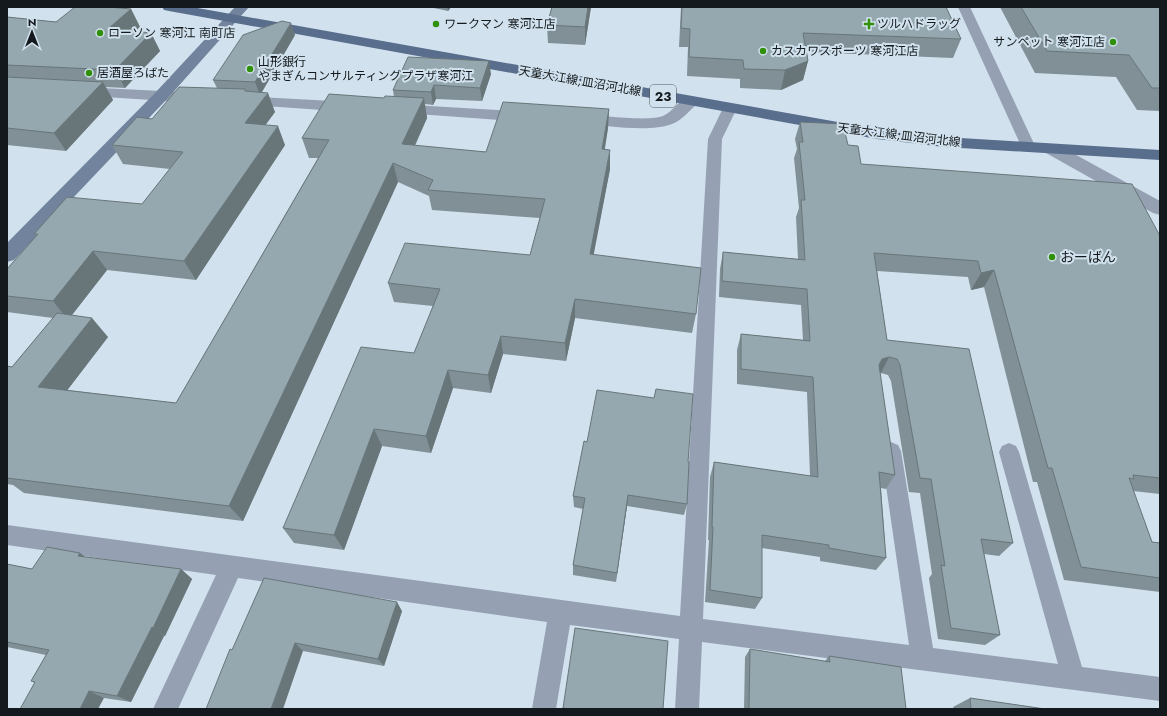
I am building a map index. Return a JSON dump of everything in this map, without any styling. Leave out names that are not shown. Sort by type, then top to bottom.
[{"type":"main road","name":"天童大江線;皿沼河北線","points":[[169,7],[237,13],[691,101],[877,134],[944,142],[1160,155]]},
{"type":"street","points":[[7,255],[161,96],[237,13]]},
{"type":"street","points":[[69,91],[200,98]]},
{"type":"street","points":[[224,100],[367,108]]},
{"type":"street","points":[[564,119],[644,123],[668,120],[691,101]]},
{"type":"street","points":[[382,108],[541,117]]},
{"type":"street","points":[[1052,149],[1160,209]]},
{"type":"lane","points":[[964,7],[1029,148]]},
{"type":"lane","points":[[686,709],[716,139],[730,108]]},
{"type":"lane","points":[[888,428],[922,657]]},
{"type":"lane","points":[[1009,452],[1073,676]]},
{"type":"lane","points":[[7,535],[560,612],[1073,676],[1160,689]]},
{"type":"lane","points":[[165,709],[232,566]]},
{"type":"lane","points":[[544,709],[560,612]]},
{"type":"building","points":[[75,7],[131,9],[109,28],[151,33],[115,70],[7,65],[7,17],[56,22]]},
{"type":"building","points":[[552,7],[588,7],[585,27],[547,25]]},
{"type":"building","points":[[682,7],[946,7],[961,39],[803,33],[808,61],[785,70],[744,69],[743,60],[689,57],[690,29],[681,28]]},
{"type":"building","points":[[1021,7],[1160,7],[1160,88],[1152,88],[1129,55],[1047,51]]},
{"type":"building","points":[[282,21],[291,23],[255,82],[213,80],[243,35]]},
{"type":"building","points":[[408,57],[489,61],[480,88],[434,85],[431,92],[393,90]]},
{"type":"building","points":[[7,77],[103,82],[54,133],[7,128]]},
{"type":"building","points":[[179,87],[245,89],[245,91],[268,93],[245,123],[278,126],[184,261],[93,251],[53,301],[7,296],[7,269],[38,234],[34,234],[67,197],[142,204],[183,152],[112,145],[137,117],[152,119]]},
{"type":"building","points":[[329,94],[384,98],[385,96],[424,98],[402,144],[486,152],[503,102],[609,109],[602,149],[610,150],[590,254],[701,268],[696,314],[575,299],[565,343],[501,336],[488,375],[448,370],[426,436],[374,429],[334,535],[283,528],[361,347],[414,353],[440,289],[388,283],[405,243],[530,255],[545,199],[428,190],[433,180],[393,163],[229,506],[7,478],[7,366],[12,367],[57,313],[92,318],[38,387],[176,403],[329,140],[302,138]]},
{"type":"building","points":[[800,122],[843,124],[848,145],[858,146],[861,164],[1132,184],[1160,236],[1160,478],[1133,475],[1134,479],[1129,478],[1152,542],[1160,543],[1160,578],[1081,567],[1052,468],[1048,468],[994,270],[981,273],[978,261],[874,253],[887,340],[969,349],[1013,543],[981,539],[1000,635],[951,628],[941,565],[945,566],[931,479],[920,478],[900,365],[897,359],[889,357],[882,359],[879,365],[895,475],[879,472],[886,558],[829,548],[829,545],[762,535],[762,598],[710,590],[714,462],[818,477],[813,377],[741,369],[741,334],[810,341],[807,289],[722,281],[723,252],[805,260],[801,200],[805,200],[799,142],[803,142]]},
{"type":"building","points":[[656,389],[693,394],[688,462],[687,504],[628,495],[617,573],[573,565],[585,498],[573,496],[584,441],[587,442],[597,390],[654,398]]},
{"type":"building","points":[[47,547],[80,553],[78,556],[181,569],[153,628],[152,627],[117,696],[89,691],[80,709],[20,709],[35,682],[31,681],[49,650],[7,642],[7,564],[32,569]]},
{"type":"building","points":[[264,578],[397,602],[378,659],[295,643],[271,709],[206,709],[230,649],[232,650]]},
{"type":"building","points":[[575,628],[668,641],[663,709],[563,708]]},
{"type":"building","points":[[750,649],[830,662],[829,656],[901,667],[906,709],[749,709]]},
{"type":"building","points":[[970,698],[1045,709],[971,709]]},
{"type":"place","name":"ワークマン 寒河江店","points":[[436,24]]},
{"type":"place","name":"ツルハドラッグ","points":[[869,24]]},
{"type":"place","name":"ローソン 寒河江 南町店","points":[[100,33]]},
{"type":"place","name":"サンペット 寒河江店","points":[[1113,42]]},
{"type":"place","name":"カスカワスポーツ 寒河江店","points":[[763,51]]},
{"type":"place","name":"山形銀行 やまぎんコンサルティングプラザ寒河江","points":[[250,69]]},
{"type":"place","name":"居酒屋ろばた","points":[[89,73]]},
{"type":"place","name":"おーばん","points":[[1052,257]]}]
